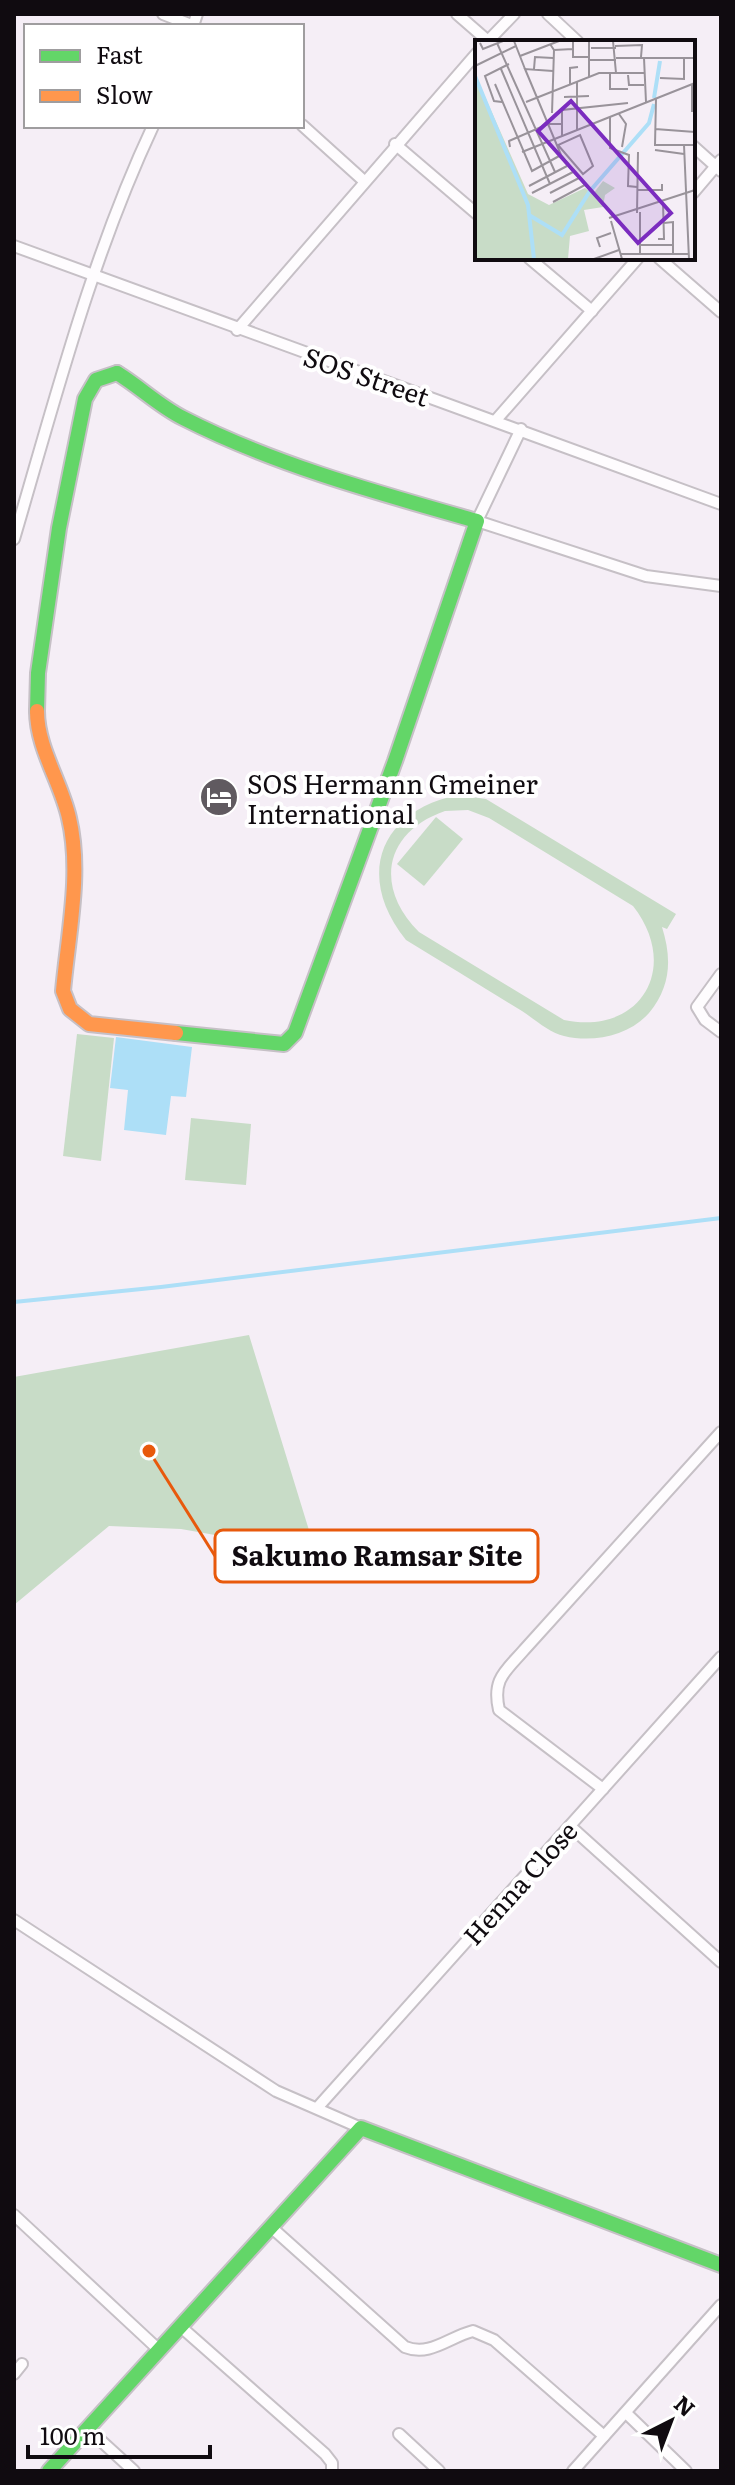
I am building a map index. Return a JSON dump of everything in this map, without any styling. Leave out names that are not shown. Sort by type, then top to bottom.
[{"type":"street","points":[[163,14],[188,24]]},
{"type":"street","points":[[457,14],[486,40]]},
{"type":"street","points":[[490,40],[514,14]]},
{"type":"street","points":[[548,14],[576,40]]},
{"type":"street","points":[[237,330],[475,55]]},
{"type":"street","points":[[304,127],[364,181]]},
{"type":"street","points":[[14,539],[93,273],[131,173],[152,128]]},
{"type":"street","points":[[395,144],[475,212]]},
{"type":"street","points":[[695,148],[719,166],[695,191]]},
{"type":"street","name":"SOS Street","points":[[14,246],[93,273],[237,330],[496,420],[721,504]]},
{"type":"street","points":[[531,260],[592,311]]},
{"type":"street","points":[[496,420],[636,260]]},
{"type":"street","points":[[661,260],[721,312]]},
{"type":"street","points":[[521,429],[477,521],[395,761],[290,1040],[276,1045],[89,1024],[79,1019],[70,1009],[63,991],[75,849],[69,815],[37,727],[38,673],[59,528],[91,383],[101,375],[117,373],[180,417],[374,492],[477,521],[646,576],[721,586]]},
{"type":"street","points":[[721,974],[697,1007],[705,1020],[721,1032]]},
{"type":"street","points":[[603,1789],[499,1710],[495,1691],[501,1676],[721,1432]]},
{"type":"street","name":"Henna Close","points":[[318,2107],[721,1657]]},
{"type":"street","points":[[570,1826],[721,1962]]},
{"type":"street","points":[[14,1920],[276,2091],[361,2128],[721,2265]]},
{"type":"street","points":[[49,2471],[361,2128]]},
{"type":"street","points":[[14,2215],[158,2349]]},
{"type":"street","points":[[271,2227],[405,2347],[417,2352],[430,2349],[473,2331],[494,2340],[604,2436]]},
{"type":"street","points":[[573,2471],[721,2305]]},
{"type":"street","points":[[181,2327],[325,2454],[332,2463],[332,2470]]},
{"type":"street","points":[[14,2374],[22,2364]]},
{"type":"street","points":[[626,2413],[686,2471]]},
{"type":"street","points":[[88,2429],[134,2471]]},
{"type":"street","points":[[399,2434],[439,2471]]},
{"type":"green space","points":[[458,795],[486,799],[676,914],[667,929],[662,927],[668,972],[662,993],[641,1021],[610,1036],[587,1039],[564,1036],[406,940],[390,916],[379,871],[383,850],[393,831],[409,816],[431,803]],"holes":[[[468,810],[489,818],[633,906],[647,929],[653,952],[653,973],[645,992],[632,1007],[614,1018],[591,1022],[564,1020],[419,932],[405,915],[391,879],[392,862],[398,847],[409,832],[425,820],[445,811]]]},
{"type":"green space","points":[[436,817],[463,839],[424,886],[397,864]]},
{"type":"green space","points":[[77,1034],[114,1038],[101,1161],[63,1156]]},
{"type":"green space","points":[[191,1118],[251,1124],[246,1185],[185,1180]]},
{"type":"green space","points":[[249,1335],[316,1553],[181,1529],[109,1526],[14,1605],[14,1377]]},
{"type":"water","points":[[116,1037],[192,1047],[186,1097],[171,1096],[166,1135],[124,1130],[128,1090],[110,1088]]},
{"type":"waterway","points":[[14,1302],[161,1287],[721,1218]]},
{"type":"traffic: fast","points":[[117,373],[174,413],[254,450],[327,477],[477,521],[395,761],[295,1033],[284,1044],[176,1033]]},
{"type":"traffic: fast","points":[[37,711],[38,673],[59,528],[85,399],[96,380],[117,373]]},
{"type":"traffic: fast","points":[[49,2471],[361,2128],[721,2265]]},
{"type":"traffic: slow","points":[[37,711],[41,738],[65,805],[73,839],[73,904],[63,991],[70,1009],[89,1024],[176,1033]]},
{"type":"place","name":"SOS Hermann Gmeiner International","points":[[219,797]]},
{"type":"place","name":"Sakumo Ramsar Site","points":[[149,1451]]}]
